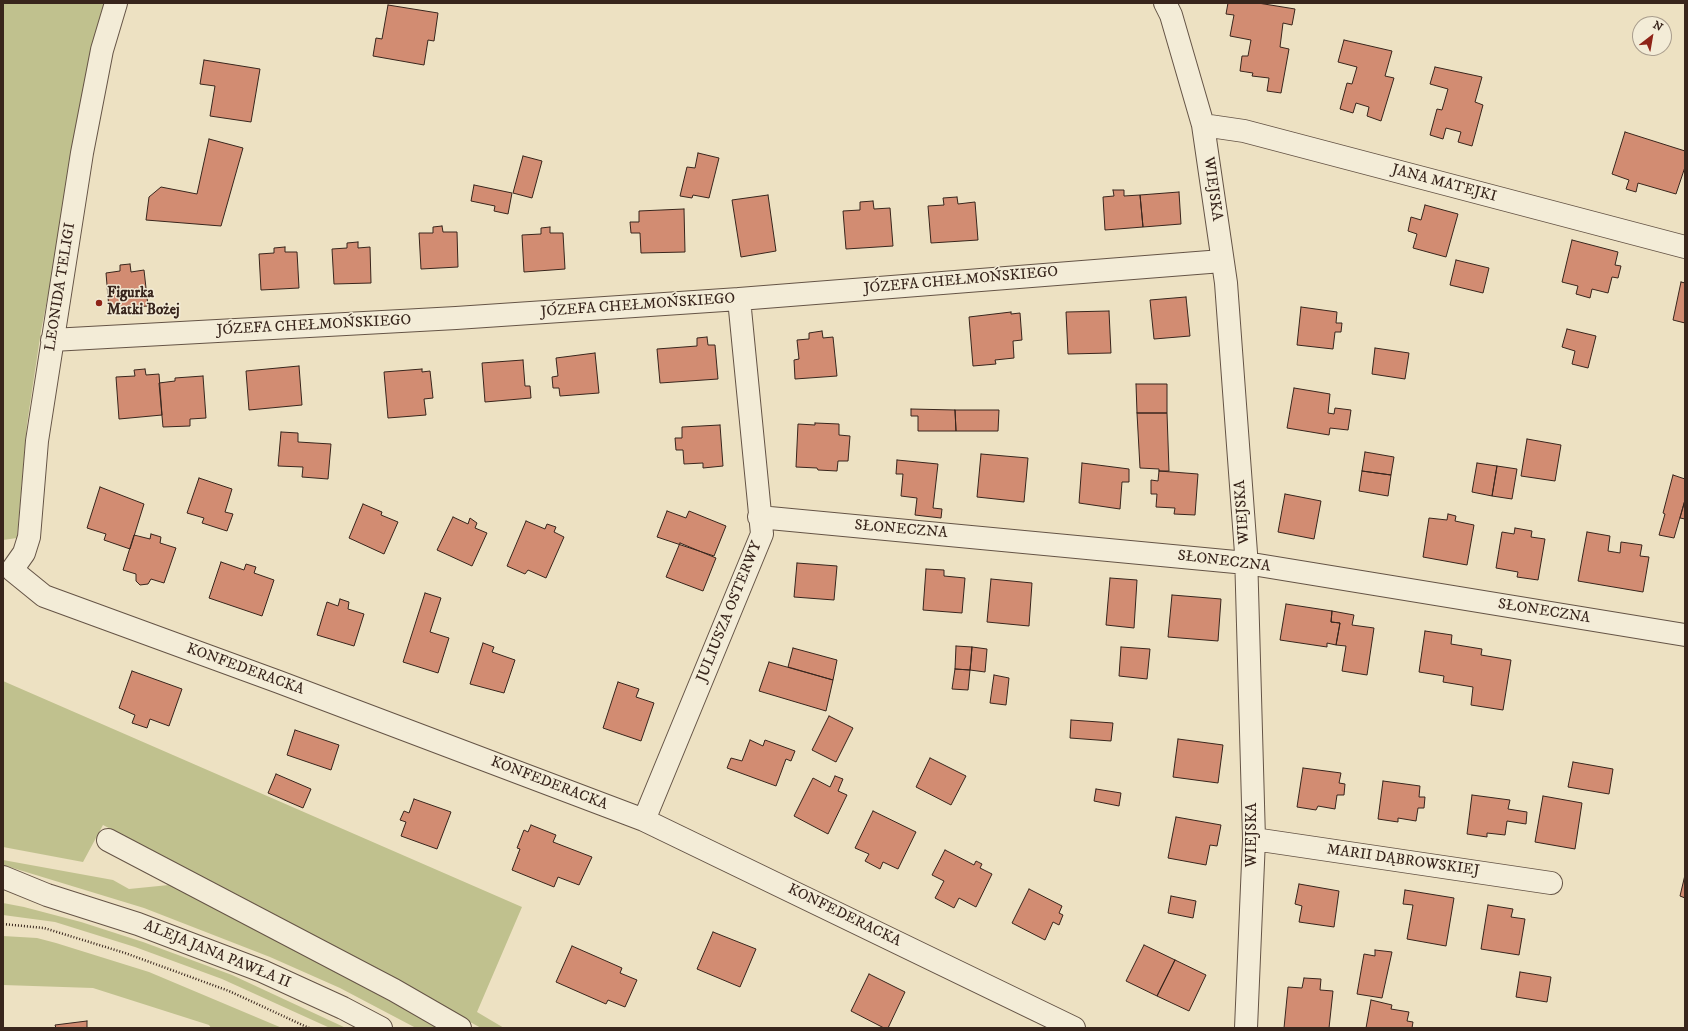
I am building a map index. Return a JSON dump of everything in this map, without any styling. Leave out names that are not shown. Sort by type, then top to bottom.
[{"type":"street","name":"LEONIDA TELIGI","points":[[12,570],[24,553],[29,537],[37,441],[52,340],[84,145],[102,50],[116,3]]},
{"type":"street","name":"WIEJSKA","points":[[1165,3],[1171,15],[1203,125],[1226,282],[1246,563],[1254,839],[1246,1028]]},
{"type":"street","name":"JANA MATEJKI","points":[[1203,125],[1244,131],[1685,247]]},
{"type":"street","name":"JÓZEFA CHEŁMOŃSKIEGO","points":[[52,340],[456,318],[739,299],[1222,261]]},
{"type":"street","name":"JULIUSZA OSTERWY","points":[[644,820],[762,534],[759,517],[739,299]]},
{"type":"street","name":"SŁONECZNA","points":[[759,517],[1246,563],[1685,635]]},
{"type":"street","name":"KONFEDERACKA","points":[[12,570],[44,596],[114,624],[286,685],[644,820],[1074,1028]]},
{"type":"street","name":"MARII DĄBROWSKIEJ","points":[[1254,839],[1551,883]]},
{"type":"street","points":[[108,840],[394,990],[460,1028]]},
{"type":"street","name":"ALEJA JANA PAWŁA II","points":[[3,876],[47,895],[138,924],[262,971],[343,1008],[382,1028]]},
{"type":"street","name":"ALEJA JANA PAWŁA II","points":[[3,891],[47,895]]},
{"type":"path","points":[[3,924],[44,928],[125,953],[228,991],[309,1028]]},
{"type":"green space","points":[[3,3],[105,3],[41,331],[27,424],[17,538],[3,540]]},
{"type":"green space","points":[[3,681],[522,907],[477,1012],[504,1028],[481,1028],[278,916],[103,825],[83,862],[3,847]]},
{"type":"green space","points":[[3,860],[113,880],[129,889],[169,885],[176,887],[440,1028],[416,1028],[340,988],[270,957],[144,908],[3,865]]},
{"type":"green space","points":[[3,903],[81,922],[143,942],[232,975],[346,1028],[330,1028],[222,979],[135,947],[55,922],[3,915]]},
{"type":"green space","points":[[3,936],[37,938],[149,972],[282,1028],[211,1028],[209,1025],[93,988],[3,985]]},
{"type":"building","points":[[1228,3],[1258,3],[1295,9],[1292,25],[1283,23],[1280,47],[1289,49],[1281,93],[1267,91],[1269,78],[1252,76],[1253,73],[1240,71],[1242,56],[1248,56],[1251,40],[1230,36],[1234,15],[1226,14]]},
{"type":"building","points":[[388,5],[438,13],[434,41],[428,40],[424,65],[373,56],[376,38],[382,39]]},
{"type":"building","points":[[1344,40],[1392,51],[1385,76],[1394,78],[1381,121],[1367,116],[1369,107],[1356,103],[1353,113],[1340,109],[1347,83],[1352,84],[1357,67],[1338,62]]},
{"type":"building","points":[[204,60],[260,69],[251,122],[210,116],[215,86],[200,84]]},
{"type":"building","points":[[1435,67],[1482,77],[1475,102],[1483,105],[1472,146],[1458,142],[1461,132],[1446,128],[1443,139],[1430,135],[1437,109],[1442,110],[1448,89],[1430,84]]},
{"type":"building","points":[[1625,132],[1685,151],[1685,167],[1676,194],[1638,183],[1636,192],[1626,189],[1629,180],[1612,174]]},
{"type":"building","points":[[209,139],[243,148],[221,226],[146,220],[149,197],[161,187],[197,194]]},
{"type":"building","points":[[698,153],[719,158],[709,198],[693,195],[692,198],[680,196],[687,167],[695,168]]},
{"type":"building","points":[[523,156],[542,161],[532,198],[513,193]]},
{"type":"building","points":[[474,185],[512,193],[508,214],[494,211],[495,206],[471,201]]},
{"type":"building","points":[[1113,190],[1124,190],[1124,196],[1140,195],[1143,227],[1105,230],[1103,197],[1114,196]]},
{"type":"building","points":[[1179,192],[1181,224],[1143,227],[1140,195]]},
{"type":"building","points":[[768,195],[776,251],[741,257],[732,200]]},
{"type":"building","points":[[957,197],[958,204],[975,202],[978,240],[931,243],[928,206],[944,205],[943,198]]},
{"type":"building","points":[[873,201],[874,209],[890,208],[893,246],[846,249],[843,211],[860,210],[860,202]]},
{"type":"building","points":[[1425,205],[1458,214],[1446,257],[1413,248],[1417,234],[1408,231],[1411,217],[1421,220]]},
{"type":"building","points":[[684,209],[685,252],[641,253],[640,233],[631,233],[630,222],[639,222],[639,211]]},
{"type":"building","points":[[442,226],[443,232],[457,232],[458,267],[421,269],[419,233],[433,233],[433,227]]},
{"type":"building","points":[[550,227],[550,233],[563,233],[565,269],[524,272],[522,235],[541,234],[541,228]]},
{"type":"building","points":[[1572,240],[1618,252],[1615,265],[1621,266],[1618,278],[1612,277],[1608,293],[1592,289],[1590,298],[1576,294],[1578,286],[1562,282]]},
{"type":"building","points":[[358,242],[358,248],[370,247],[371,283],[334,284],[332,249],[347,248],[347,243]]},
{"type":"building","points":[[285,247],[285,252],[297,252],[299,288],[261,290],[259,254],[274,253],[274,248]]},
{"type":"building","points":[[1456,260],[1489,268],[1483,293],[1450,285]]},
{"type":"building","points":[[130,264],[131,272],[144,270],[148,306],[109,309],[106,273],[120,271],[120,265]]},
{"type":"building","points":[[1681,282],[1685,283],[1685,323],[1673,320]]},
{"type":"building","points":[[1186,297],[1190,336],[1154,339],[1150,300]]},
{"type":"building","points":[[1301,307],[1337,312],[1336,323],[1342,323],[1341,332],[1335,332],[1333,349],[1297,345]]},
{"type":"building","points":[[1109,311],[1111,353],[1068,354],[1066,312]]},
{"type":"building","points":[[1011,312],[1011,314],[1020,313],[1022,340],[1013,341],[1014,358],[995,360],[996,364],[973,366],[969,317]]},
{"type":"building","points":[[1567,329],[1596,336],[1588,368],[1572,364],[1575,351],[1562,347]]},
{"type":"building","points":[[822,331],[823,338],[833,337],[837,376],[795,379],[794,360],[799,359],[797,340],[809,339],[809,333]]},
{"type":"building","points":[[707,337],[708,345],[715,345],[718,379],[660,383],[657,349],[697,346],[697,338]]},
{"type":"building","points":[[1375,348],[1409,353],[1405,379],[1372,374]]},
{"type":"building","points":[[595,353],[599,393],[560,396],[559,388],[553,388],[552,377],[558,376],[556,358]]},
{"type":"building","points":[[523,360],[525,386],[530,386],[531,398],[485,402],[482,363]]},
{"type":"building","points":[[299,366],[302,405],[249,410],[246,371]]},
{"type":"building","points":[[145,369],[146,375],[159,374],[162,415],[119,419],[116,377],[135,376],[134,370]]},
{"type":"building","points":[[422,369],[422,372],[430,371],[433,398],[424,399],[426,415],[388,418],[384,372]]},
{"type":"building","points":[[203,376],[206,418],[190,419],[190,426],[163,427],[159,383],[175,381],[175,378]]},
{"type":"building","points":[[1136,384],[1167,384],[1167,413],[1137,413]]},
{"type":"building","points":[[1294,388],[1330,394],[1328,413],[1334,414],[1335,408],[1351,410],[1348,430],[1330,428],[1329,435],[1287,428]]},
{"type":"building","points":[[911,409],[955,410],[956,431],[918,431],[918,416],[911,416]]},
{"type":"building","points":[[955,410],[999,410],[998,431],[956,431]]},
{"type":"building","points":[[1137,413],[1167,413],[1169,471],[1140,468]]},
{"type":"building","points":[[815,423],[839,424],[839,435],[850,436],[848,461],[838,461],[837,471],[796,467],[798,424],[815,425]]},
{"type":"building","points":[[720,425],[723,466],[703,468],[703,463],[684,464],[683,450],[676,450],[675,438],[682,438],[682,427]]},
{"type":"building","points":[[281,432],[298,433],[298,442],[331,444],[328,479],[302,477],[303,467],[278,466]]},
{"type":"building","points":[[1527,439],[1561,445],[1555,481],[1521,476]]},
{"type":"building","points":[[1365,452],[1394,457],[1391,475],[1362,471]]},
{"type":"building","points":[[981,454],[1028,458],[1024,502],[977,497]]},
{"type":"building","points":[[897,460],[938,464],[933,508],[942,509],[941,518],[915,515],[917,498],[901,496],[903,474],[896,474]]},
{"type":"building","points":[[1082,463],[1129,469],[1129,482],[1122,482],[1120,509],[1079,503]]},
{"type":"building","points":[[1477,463],[1497,466],[1492,496],[1472,492]]},
{"type":"building","points":[[1497,466],[1517,469],[1512,499],[1492,496]]},
{"type":"building","points":[[1159,471],[1198,474],[1195,515],[1174,514],[1175,508],[1156,507],[1157,494],[1151,494],[1151,480],[1158,481]]},
{"type":"building","points":[[1362,471],[1391,475],[1388,496],[1359,491]]},
{"type":"building","points":[[1673,475],[1685,479],[1685,500],[1674,538],[1659,535]]},
{"type":"building","points":[[199,478],[232,489],[225,512],[233,514],[227,531],[202,523],[204,518],[187,513]]},
{"type":"building","points":[[100,487],[144,504],[130,549],[104,540],[106,534],[87,528]]},
{"type":"building","points":[[1285,494],[1321,501],[1314,539],[1278,532]]},
{"type":"building","points":[[1685,500],[1685,519],[1680,518]]},
{"type":"building","points":[[363,504],[382,512],[381,515],[398,522],[384,554],[349,538]]},
{"type":"building","points":[[667,511],[686,518],[689,511],[726,526],[714,556],[657,537]]},
{"type":"building","points":[[1448,514],[1456,516],[1455,521],[1474,525],[1467,565],[1423,557],[1429,518],[1447,520]]},
{"type":"building","points":[[453,517],[468,524],[470,518],[477,523],[475,528],[487,533],[472,566],[437,550]]},
{"type":"building","points":[[526,521],[545,529],[547,524],[556,527],[554,532],[564,537],[546,578],[528,570],[525,574],[507,566]]},
{"type":"building","points":[[1515,528],[1532,531],[1531,537],[1545,539],[1538,580],[1517,577],[1518,572],[1496,568],[1502,532],[1514,534]]},
{"type":"building","points":[[1587,532],[1610,536],[1608,551],[1620,553],[1621,542],[1642,545],[1640,556],[1649,557],[1643,592],[1578,581]]},
{"type":"building","points":[[151,534],[161,537],[160,543],[176,548],[164,583],[151,579],[148,584],[140,585],[136,581],[136,574],[123,570],[134,535],[150,539]]},
{"type":"building","points":[[680,543],[716,558],[703,591],[666,577]]},
{"type":"building","points":[[221,562],[244,570],[246,564],[256,567],[254,573],[274,580],[262,616],[209,598]]},
{"type":"building","points":[[797,563],[837,566],[834,600],[794,597]]},
{"type":"building","points":[[926,569],[944,570],[944,576],[965,578],[962,613],[923,610]]},
{"type":"building","points":[[1110,578],[1137,580],[1134,628],[1106,625]]},
{"type":"building","points":[[991,579],[1032,583],[1029,626],[987,622]]},
{"type":"building","points":[[425,593],[441,598],[430,632],[449,638],[438,673],[403,662]]},
{"type":"building","points":[[1172,595],[1221,599],[1218,641],[1168,637]]},
{"type":"building","points":[[340,599],[349,602],[348,609],[364,614],[354,646],[317,635],[327,602],[338,606]]},
{"type":"building","points":[[1286,604],[1332,611],[1331,622],[1340,623],[1336,645],[1327,643],[1327,647],[1280,640]]},
{"type":"building","points":[[1332,611],[1354,615],[1352,625],[1374,628],[1367,675],[1342,671],[1346,646],[1336,645],[1340,623],[1331,622]]},
{"type":"building","points":[[1425,631],[1452,635],[1451,644],[1482,649],[1481,655],[1511,660],[1503,710],[1471,705],[1473,687],[1443,682],[1444,676],[1419,672]]},
{"type":"building","points":[[483,643],[494,647],[492,652],[515,660],[504,693],[470,684]]},
{"type":"building","points":[[956,646],[972,647],[970,670],[955,669]]},
{"type":"building","points":[[972,647],[987,649],[985,672],[970,670]]},
{"type":"building","points":[[1121,647],[1150,649],[1147,679],[1119,676]]},
{"type":"building","points":[[793,648],[837,660],[833,680],[788,667]]},
{"type":"building","points":[[769,662],[833,680],[826,711],[759,691]]},
{"type":"building","points":[[955,669],[970,670],[968,690],[952,689]]},
{"type":"building","points":[[132,671],[182,689],[169,726],[150,719],[147,728],[132,723],[135,715],[119,708]]},
{"type":"building","points":[[994,675],[1009,678],[1006,705],[990,703]]},
{"type":"building","points":[[618,682],[639,689],[636,697],[654,703],[641,741],[603,728]]},
{"type":"building","points":[[829,716],[853,728],[836,762],[812,750]]},
{"type":"building","points":[[1071,720],[1113,723],[1111,741],[1070,738]]},
{"type":"building","points":[[295,730],[339,745],[331,770],[287,755]]},
{"type":"building","points":[[1178,739],[1223,745],[1218,783],[1173,777]]},
{"type":"building","points":[[750,740],[763,746],[765,740],[795,751],[791,761],[786,759],[776,786],[727,768],[731,758],[742,761]]},
{"type":"building","points":[[930,758],[966,776],[951,805],[916,787]]},
{"type":"building","points":[[1573,762],[1613,769],[1609,794],[1568,787]]},
{"type":"building","points":[[1303,768],[1341,773],[1339,783],[1345,784],[1344,795],[1337,795],[1335,809],[1318,806],[1316,810],[1297,807]]},
{"type":"building","points":[[276,774],[311,789],[303,808],[268,793]]},
{"type":"building","points":[[835,776],[843,779],[838,791],[847,795],[828,834],[794,816],[813,778],[830,787]]},
{"type":"building","points":[[1383,781],[1420,786],[1419,797],[1425,797],[1424,808],[1418,808],[1416,821],[1398,818],[1398,822],[1378,819]]},
{"type":"building","points":[[1096,789],[1121,793],[1119,806],[1094,801]]},
{"type":"building","points":[[1472,795],[1510,800],[1508,809],[1527,812],[1526,824],[1507,821],[1505,835],[1487,833],[1487,837],[1467,834]]},
{"type":"building","points":[[1543,796],[1582,803],[1575,849],[1535,842]]},
{"type":"building","points":[[414,799],[451,812],[437,849],[401,836],[406,822],[400,820],[404,811],[409,813]]},
{"type":"building","points":[[873,811],[916,832],[898,869],[883,862],[880,869],[865,861],[869,854],[855,848]]},
{"type":"building","points":[[1176,817],[1221,825],[1217,846],[1210,845],[1206,865],[1168,858]]},
{"type":"building","points":[[531,825],[556,835],[553,842],[592,857],[579,885],[558,877],[554,887],[512,870],[520,849],[517,848],[524,830],[528,832]]},
{"type":"building","points":[[945,850],[974,865],[976,861],[982,864],[980,868],[992,874],[976,907],[959,898],[954,908],[935,898],[944,881],[932,875]]},
{"type":"building","points":[[1685,875],[1685,898],[1680,896]]},
{"type":"building","points":[[1299,884],[1339,891],[1334,927],[1299,922],[1302,906],[1295,904]]},
{"type":"building","points":[[1029,889],[1062,906],[1059,913],[1063,915],[1059,925],[1053,922],[1045,940],[1012,923]]},
{"type":"building","points":[[1405,890],[1454,898],[1446,946],[1407,939],[1413,905],[1403,904]]},
{"type":"building","points":[[1171,896],[1196,901],[1193,918],[1168,913]]},
{"type":"building","points":[[1488,905],[1513,909],[1511,917],[1525,919],[1519,955],[1481,949]]},
{"type":"building","points":[[713,932],[756,949],[740,987],[697,969]]},
{"type":"building","points":[[1144,945],[1175,960],[1157,996],[1126,981]]},
{"type":"building","points":[[572,946],[622,968],[620,973],[637,980],[625,1007],[608,1000],[606,1004],[556,982]]},
{"type":"building","points":[[1375,950],[1392,952],[1382,998],[1357,994],[1364,954],[1375,956]]},
{"type":"building","points":[[1175,960],[1206,975],[1189,1011],[1157,996]]},
{"type":"building","points":[[1520,972],[1551,977],[1547,1002],[1516,997]]},
{"type":"building","points":[[869,974],[905,992],[888,1028],[884,1028],[851,1011]]},
{"type":"building","points":[[1304,978],[1321,979],[1320,990],[1333,991],[1329,1028],[1284,1028],[1288,987],[1302,988]]},
{"type":"building","points":[[1371,1000],[1392,1005],[1391,1009],[1409,1012],[1407,1021],[1413,1022],[1412,1028],[1366,1028]]},
{"type":"building","points":[[87,1021],[87,1028],[56,1028],[55,1025]]},
{"type":"place","name":"Figurka Matki Bożej","points":[[99,303]]}]
